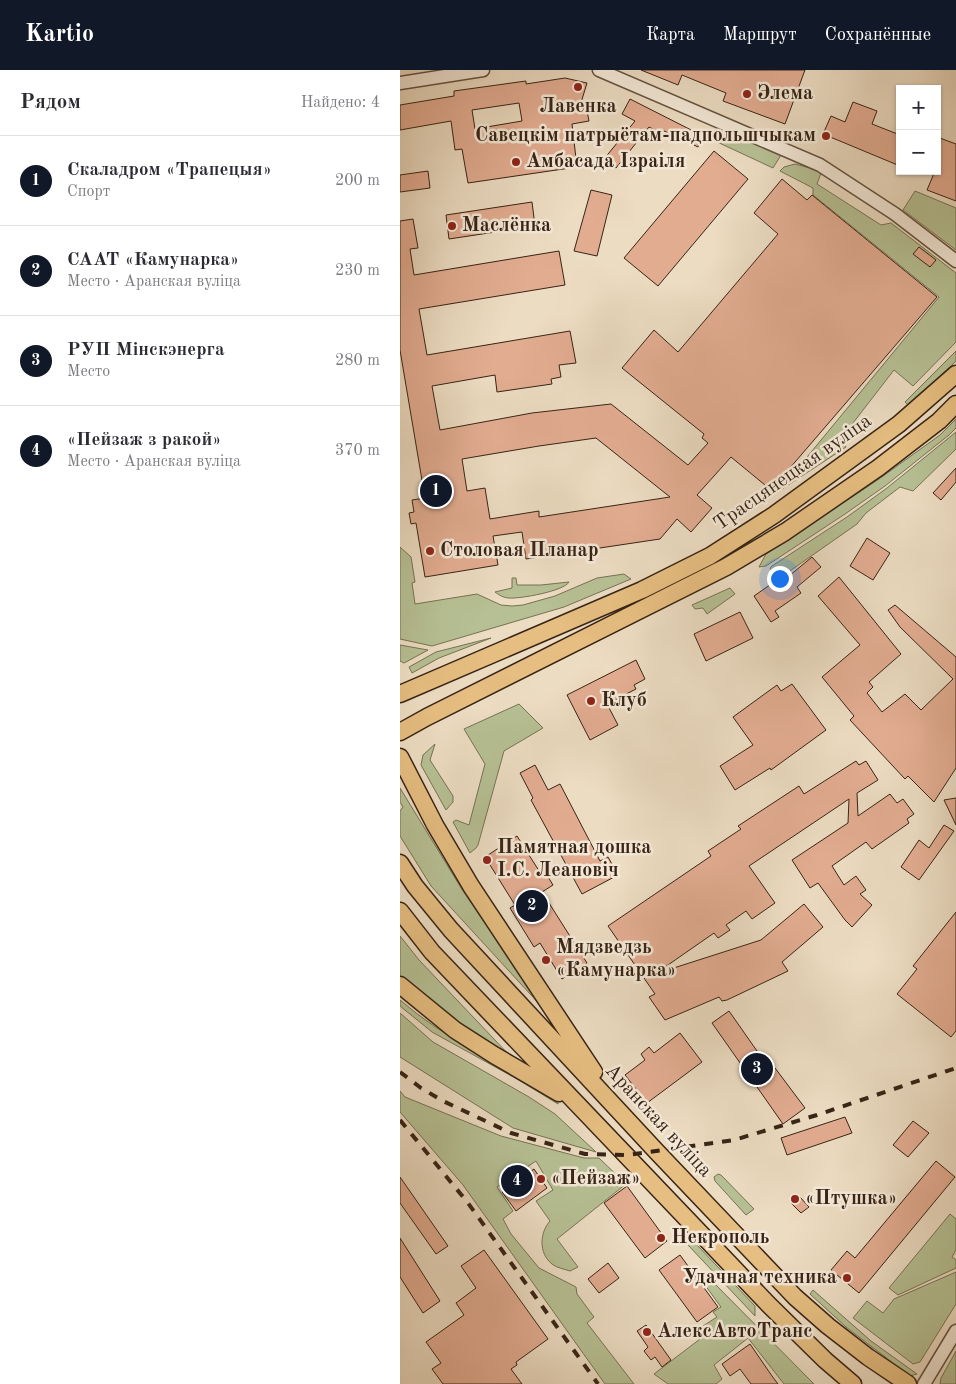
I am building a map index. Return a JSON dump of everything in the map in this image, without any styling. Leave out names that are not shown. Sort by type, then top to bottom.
[{"type":"main road","name":"Трасцянецкая вуліца","points":[[400,694],[642,590],[710,556],[774,515],[899,424],[956,374]]},
{"type":"main road","name":"Трасцянецкая вуліца","points":[[400,732],[726,567],[785,532],[878,468],[939,421],[956,404]]},
{"type":"main road","points":[[642,590],[650,606]]},
{"type":"main road","points":[[400,757],[471,886],[621,1113]]},
{"type":"main road","name":"Аранская вуліца","points":[[400,863],[415,886],[451,930],[795,1297],[868,1357],[908,1384]]},
{"type":"main road","points":[[400,911],[432,952],[777,1313],[825,1360],[853,1384]]},
{"type":"main road","points":[[400,985],[455,1030],[580,1105]]},
{"type":"street","points":[[400,83],[483,70]]},
{"type":"street","points":[[599,70],[820,165],[894,214],[956,261]]},
{"type":"street","points":[[924,1384],[956,1331]]},
{"type":"green space","points":[[721,125],[781,155],[773,168],[715,141]]},
{"type":"green space","points":[[795,164],[821,173],[817,184],[881,225],[891,223],[956,273],[956,342],[913,386],[894,370],[846,432],[843,441],[846,447],[779,491],[939,297],[813,195],[813,188],[780,171],[784,167]]},
{"type":"green space","points":[[915,191],[956,208],[956,250],[903,210]]},
{"type":"green space","points":[[956,351],[956,361],[909,406],[905,402]]},
{"type":"green space","points":[[956,419],[956,428],[949,435],[885,486],[766,566],[759,567],[766,554],[879,479],[940,435]]},
{"type":"green space","points":[[956,432],[956,449],[913,491],[900,487],[866,513],[857,524],[777,580],[770,568],[772,566],[847,517],[887,488]]},
{"type":"green space","points":[[400,547],[411,557],[415,582],[412,583],[415,604],[477,594],[501,605],[523,605],[555,596],[597,578],[624,574],[631,579],[564,607],[432,646],[400,639]]},
{"type":"green space","points":[[512,578],[516,578],[517,585],[569,582],[559,588],[541,594],[515,598],[507,598],[495,592],[512,588]]},
{"type":"green space","points":[[730,588],[735,594],[707,614],[703,608],[695,609],[692,605]]},
{"type":"green space","points":[[491,638],[439,658],[412,673],[409,667],[436,652]]},
{"type":"green space","points":[[400,645],[428,650],[404,663],[400,661]]},
{"type":"green space","points":[[519,704],[543,728],[504,751],[478,845],[470,853],[453,822],[456,820],[469,825],[485,764],[464,729]]},
{"type":"green space","points":[[435,744],[430,760],[453,796],[453,802],[446,810],[421,765],[423,755]]},
{"type":"green space","points":[[400,788],[463,891],[542,1007],[431,886],[400,836],[400,811],[403,807],[400,802]]},
{"type":"green space","points":[[400,936],[419,960],[512,1058],[400,979]]},
{"type":"green space","points":[[400,1000],[434,1026],[542,1090],[558,1102],[558,1104],[432,1032],[400,1006]]},
{"type":"green space","points":[[400,1013],[433,1042],[555,1114],[596,1152],[513,1128],[400,1057]]},
{"type":"green space","points":[[400,1091],[405,1097],[501,1136],[584,1158],[599,1158],[626,1184],[557,1239],[578,1267],[570,1271],[552,1264],[544,1254],[542,1242],[544,1231],[550,1221],[536,1201],[553,1190],[536,1161],[497,1187],[513,1211],[503,1219],[511,1234],[539,1268],[576,1287],[577,1294],[594,1317],[587,1323],[634,1384],[605,1384],[463,1185],[400,1112]]},
{"type":"green space","points":[[718,1174],[754,1209],[746,1215],[715,1181],[714,1177]]},
{"type":"green space","points":[[950,1214],[956,1219],[956,1250],[952,1257],[956,1260],[956,1268],[898,1295],[889,1288]]},
{"type":"green space","points":[[687,1244],[697,1245],[755,1306],[755,1316]]},
{"type":"green space","points":[[956,1272],[956,1304],[920,1362],[913,1364],[853,1318],[867,1301],[883,1313],[894,1299]]},
{"type":"green space","points":[[708,1277],[814,1384],[784,1384],[748,1338],[714,1365],[722,1379],[716,1384],[668,1384],[654,1374],[708,1333],[703,1326],[717,1317],[713,1312],[721,1307],[702,1281]]},
{"type":"green space","points":[[813,1290],[871,1341],[917,1374],[910,1376],[846,1327],[810,1294]]},
{"type":"green space","points":[[956,1351],[956,1384],[940,1384],[941,1378]]},
{"type":"building","points":[[641,70],[805,70],[785,124],[723,101],[726,93],[682,75],[678,85]]},
{"type":"building","points":[[565,78],[587,83],[580,106],[586,106],[589,121],[572,124],[577,167],[468,183],[462,149],[455,150],[451,121],[400,130],[400,105],[454,96],[454,91],[526,81],[526,84]],"holes":[[[519,103],[522,121],[475,129],[472,110]]]},
{"type":"building","points":[[630,99],[703,136],[698,147],[662,130],[661,133],[649,127],[616,168],[604,159],[635,121],[622,114]]},
{"type":"building","points":[[853,102],[877,111],[872,124],[896,133],[896,164],[823,134],[831,116],[845,122]]},
{"type":"building","points":[[941,138],[956,144],[956,201],[927,190],[933,175],[941,175]]},
{"type":"building","points":[[714,151],[748,179],[658,286],[624,258]]},
{"type":"building","points":[[428,171],[430,188],[400,192],[400,175]]},
{"type":"building","points":[[782,179],[807,200],[812,195],[937,297],[771,490],[731,457],[697,495],[712,508],[691,532],[677,519],[660,539],[526,559],[522,532],[493,536],[498,565],[425,577],[416,523],[411,524],[409,513],[414,512],[412,500],[425,498],[400,350],[400,221],[413,219],[418,248],[410,249],[414,275],[559,251],[565,285],[419,309],[427,355],[570,331],[576,363],[559,365],[561,377],[551,379],[552,384],[497,392],[495,375],[432,386],[440,430],[532,413],[611,404],[688,465],[708,443],[702,438],[704,434],[622,368],[654,330],[678,352],[778,234],[754,213]],"holes":[[[596,438],[670,497],[539,517],[539,511],[490,519],[485,488],[467,491],[462,459]]]},
{"type":"building","points":[[591,190],[612,195],[597,256],[574,251]]},
{"type":"building","points":[[532,202],[535,226],[449,239],[446,215]]},
{"type":"building","points":[[919,247],[936,260],[930,267],[913,254]]},
{"type":"building","points":[[956,468],[956,482],[941,500],[933,493]]},
{"type":"building","points":[[867,538],[890,553],[873,580],[850,566]]},
{"type":"building","points":[[812,557],[821,567],[797,587],[801,593],[775,611],[779,617],[771,622],[754,596],[787,573],[789,576]]},
{"type":"building","points":[[839,577],[901,654],[869,682],[873,687],[867,693],[882,712],[905,694],[921,710],[953,679],[900,627],[888,610],[895,605],[956,657],[956,768],[934,802],[908,776],[905,779],[850,720],[854,716],[822,677],[860,645],[818,596]]},
{"type":"building","points":[[740,612],[753,638],[706,661],[694,634]]},
{"type":"building","name":"Клуб","points":[[636,660],[645,679],[634,685],[636,689],[607,704],[618,725],[590,740],[567,695]]},
{"type":"building","points":[[792,684],[826,730],[771,770],[770,768],[735,790],[720,766],[753,745],[733,717],[777,685],[781,691]]},
{"type":"building","points":[[856,761],[859,765],[866,761],[878,780],[857,793],[858,816],[890,794],[897,803],[903,799],[914,814],[907,819],[909,823],[872,849],[866,842],[832,866],[844,885],[856,876],[866,890],[860,894],[872,905],[852,927],[818,883],[810,888],[792,860],[848,823],[849,799],[749,866],[775,903],[752,919],[746,911],[726,925],[730,930],[718,938],[714,933],[655,974],[761,940],[804,904],[823,927],[782,962],[788,971],[727,1000],[722,1001],[719,997],[665,1020],[649,997],[655,994],[608,926],[711,856],[708,851],[741,829],[738,826],[799,786],[804,794]]},
{"type":"building","points":[[535,765],[548,790],[560,784],[600,861],[608,857],[618,875],[582,894],[531,800],[533,798],[520,773]]},
{"type":"building","points":[[956,798],[956,825],[944,800]]},
{"type":"building","points":[[944,825],[954,831],[919,880],[901,867],[919,840],[929,848]]},
{"type":"building","points":[[517,836],[541,874],[545,872],[553,885],[542,892],[587,963],[562,979],[540,943],[534,947],[510,908],[515,905],[485,857]]},
{"type":"building","points":[[956,912],[956,1031],[951,1037],[897,994],[917,969],[913,966]]},
{"type":"building","points":[[729,1011],[771,1071],[775,1068],[805,1108],[783,1124],[712,1023]]},
{"type":"building","points":[[680,1033],[702,1062],[647,1103],[625,1075],[645,1060],[641,1054],[649,1047],[654,1053]]},
{"type":"building","points":[[845,1117],[852,1133],[787,1155],[781,1138]]},
{"type":"building","points":[[913,1121],[929,1133],[908,1157],[893,1145]]},
{"type":"building","points":[[936,1161],[955,1177],[859,1293],[831,1270],[847,1251],[855,1258]]},
{"type":"building","points":[[534,1169],[547,1188],[516,1211],[502,1192]]},
{"type":"building","points":[[400,1177],[448,1246],[436,1254],[400,1203]]},
{"type":"building","points":[[627,1186],[667,1241],[645,1258],[604,1203]]},
{"type":"building","points":[[799,1196],[809,1207],[801,1213],[791,1203]]},
{"type":"building","points":[[400,1238],[440,1301],[423,1313],[400,1277]]},
{"type":"building","points":[[484,1250],[548,1339],[516,1362],[517,1365],[511,1369],[522,1384],[443,1384],[432,1369],[441,1363],[426,1342],[464,1315],[456,1303],[476,1288],[461,1266]]},
{"type":"building","points":[[680,1255],[718,1307],[697,1322],[659,1270]]},
{"type":"building","points":[[608,1263],[619,1278],[599,1293],[588,1279]]},
{"type":"building","points":[[646,1325],[671,1360],[662,1367],[655,1357],[651,1360],[644,1351],[648,1347],[637,1331]]},
{"type":"building","points":[[750,1344],[778,1384],[751,1384],[740,1369],[730,1376],[722,1364]]},
{"type":"railway","points":[[400,1072],[421,1088],[443,1101],[511,1133],[585,1154],[627,1155],[734,1140],[817,1115],[956,1068]]},
{"type":"railway","points":[[400,1120],[468,1203],[598,1384]]},
{"type":"place","name":"Лавенка","points":[[578,87]]},
{"type":"place","name":"Элема","points":[[747,94]]},
{"type":"place","name":"Савецкім патрыётам-падпольшчыкам","points":[[826,136]]},
{"type":"place","name":"Амбасада Ізраіля","points":[[516,162]]},
{"type":"place","name":"Маслёнка","points":[[452,226]]},
{"type":"place","name":"Скаладром «Трапецыя»","points":[[436,491]]},
{"type":"place","name":"Столовая Планар","points":[[430,551]]},
{"type":"place","name":"Клуб","points":[[591,701]]},
{"type":"place","name":"Памятная дошка І.С. Леановіч","points":[[487,860]]},
{"type":"place","name":"СААТ «Камунарка»","points":[[532,906]]},
{"type":"place","name":"Мядзведзь «Камунарка»","points":[[546,960]]},
{"type":"place","name":"РУП Мінскэнерга","points":[[757,1069]]},
{"type":"place","name":"«Пейзаж»","points":[[541,1179]]},
{"type":"place","name":"«Пейзаж з ракой»","points":[[517,1181]]},
{"type":"place","name":"«Птушка»","points":[[795,1199]]},
{"type":"place","name":"Некрополь","points":[[661,1238]]},
{"type":"place","name":"Удачная техника","points":[[847,1278]]},
{"type":"place","name":"АлексАвтоТранс","points":[[647,1332]]}]
